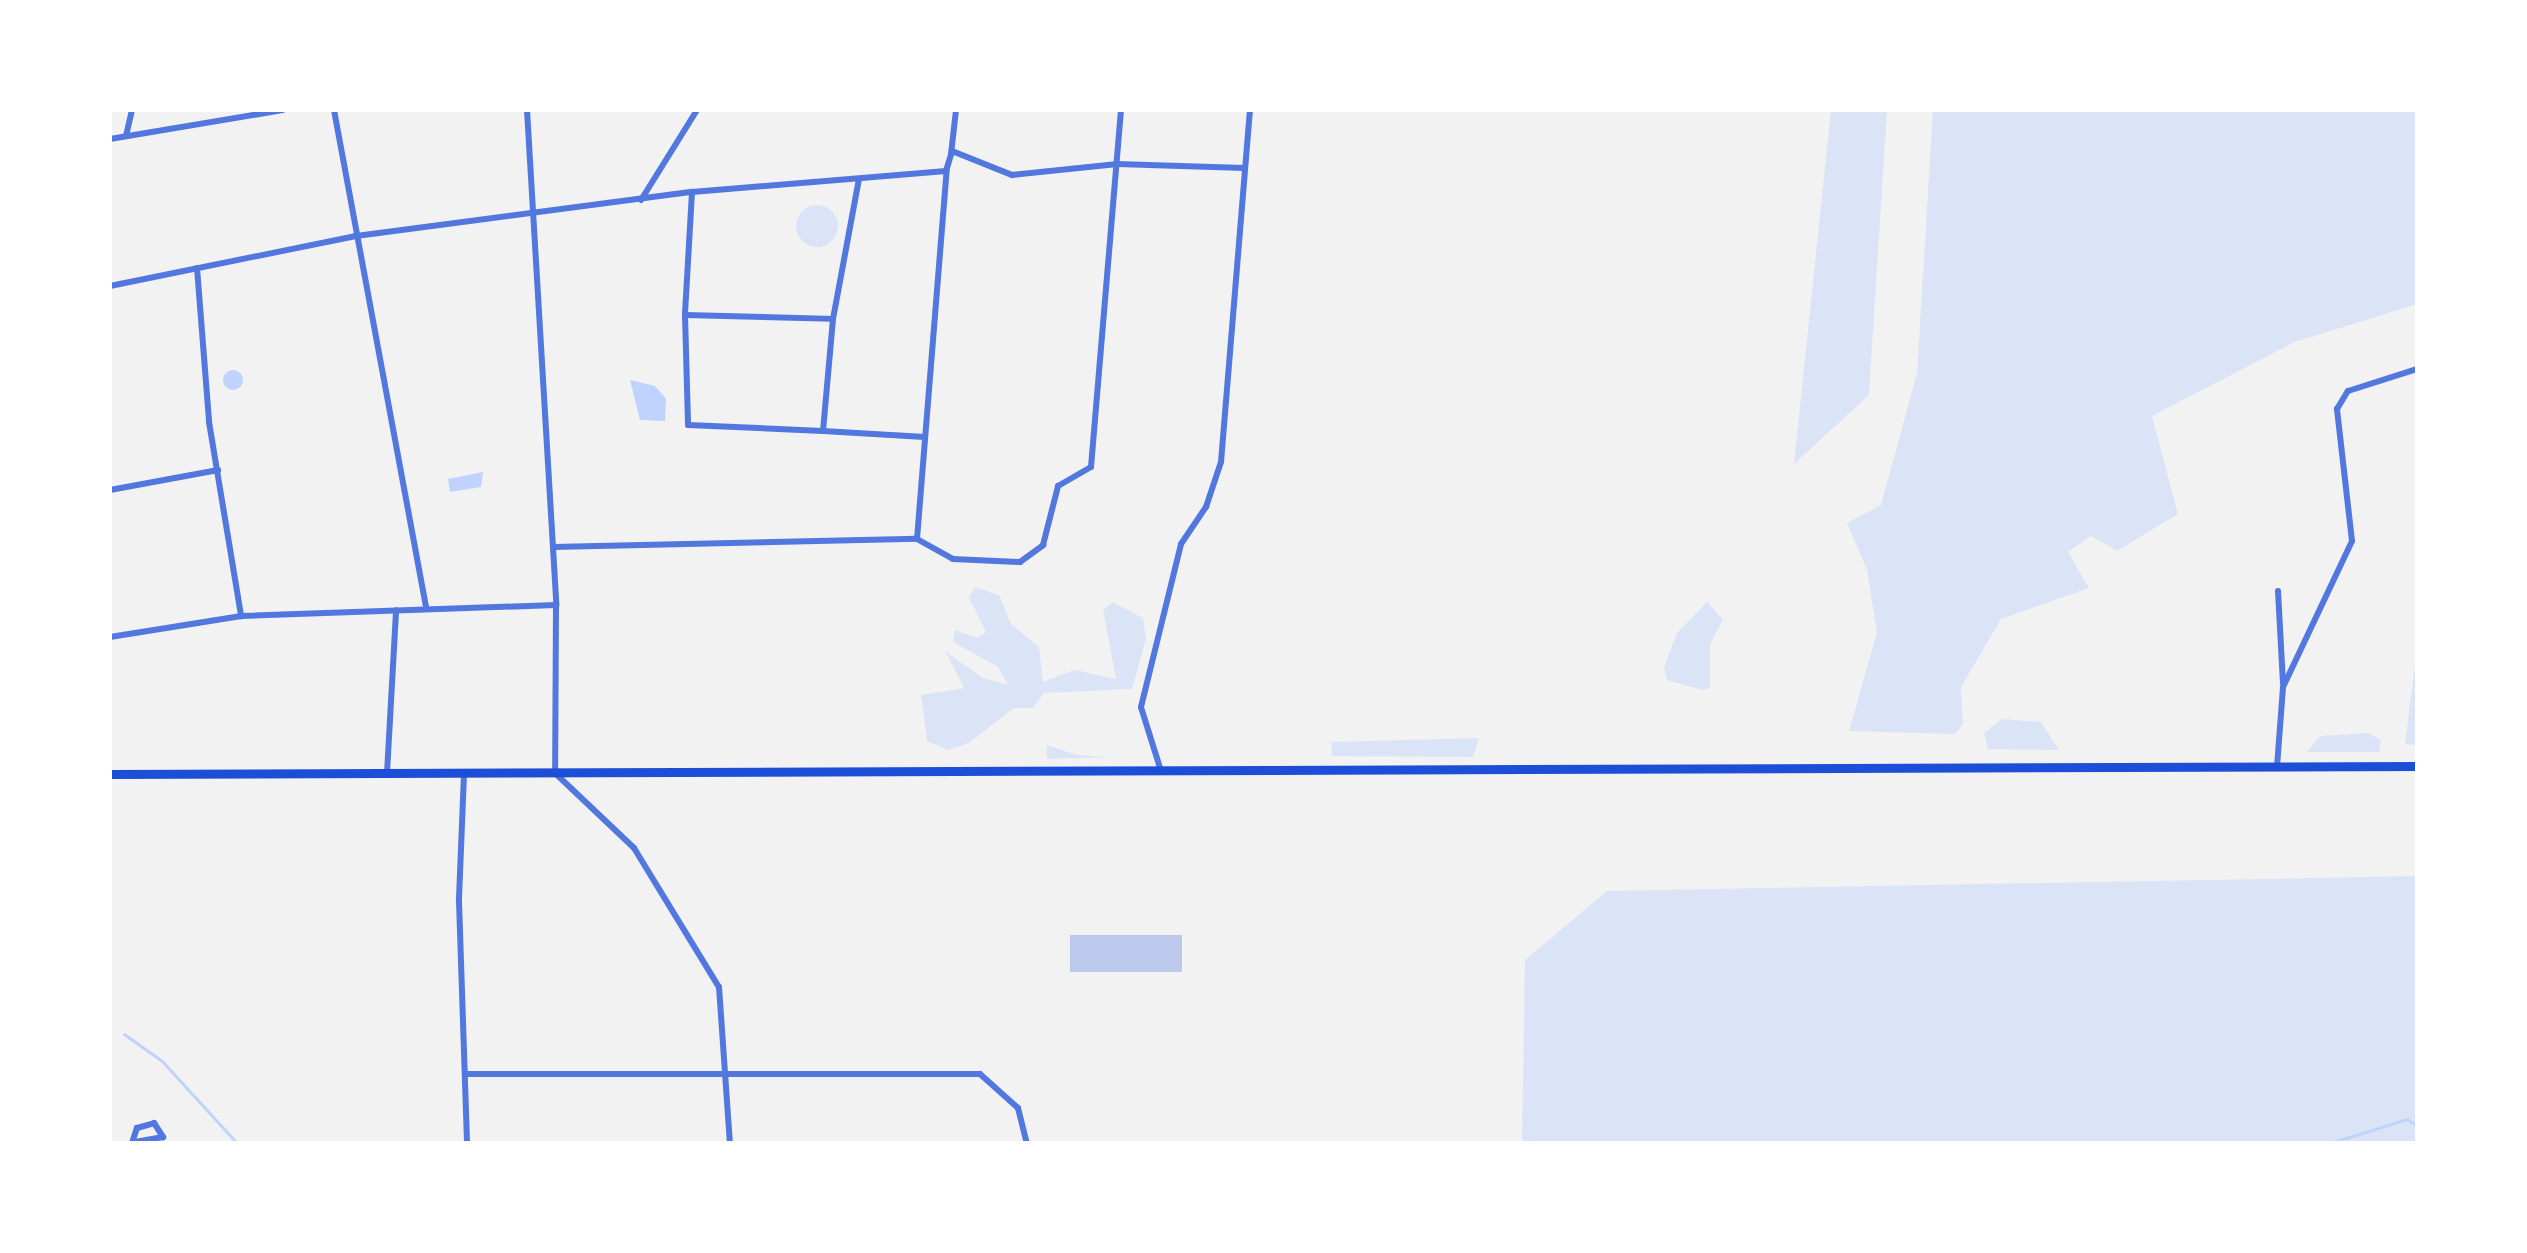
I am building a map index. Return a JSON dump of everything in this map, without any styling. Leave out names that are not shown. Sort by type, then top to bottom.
[{"type":"main road","points":[[110,774],[2417,766]]},
{"type":"street","points":[[126,136],[132,110]]},
{"type":"street","points":[[110,139],[283,110]]},
{"type":"street","points":[[334,110],[426,607]]},
{"type":"street","points":[[527,110],[556,605],[555,773],[634,848],[719,987],[728,1071],[730,1143]]},
{"type":"street","points":[[641,200],[697,110]]},
{"type":"street","points":[[917,539],[946,171],[952,151],[956,110]]},
{"type":"street","points":[[553,547],[917,539],[953,559],[1020,562],[1043,545],[1058,486],[1091,467],[1121,110]]},
{"type":"street","points":[[1162,772],[1141,707],[1181,544],[1206,507],[1221,462],[1250,110]]},
{"type":"street","points":[[952,151],[1012,175],[1117,164],[1245,168]]},
{"type":"street","points":[[110,286],[356,236],[692,192],[946,171]]},
{"type":"street","points":[[823,431],[833,319],[859,179]]},
{"type":"street","points":[[692,192],[685,315],[688,425],[925,437]]},
{"type":"street","points":[[197,268],[218,470],[241,616]]},
{"type":"street","points":[[685,315],[833,319]]},
{"type":"street","points":[[2283,687],[2352,541],[2337,409],[2348,391],[2417,369]]},
{"type":"street","points":[[110,490],[169,473],[218,470]]},
{"type":"street","points":[[2277,767],[2283,687],[2278,591]]},
{"type":"street","points":[[110,637],[241,616],[426,607],[556,605]]},
{"type":"street","points":[[387,773],[396,610]]},
{"type":"street","points":[[464,774],[459,901],[467,1143]]},
{"type":"street","points":[[466,1074],[728,1071],[980,1074],[1018,1108],[1027,1143]]},
{"type":"shaded area","points":[[1831,110],[1887,110],[1869,395],[1794,464]]},
{"type":"shaded area","points":[[1933,110],[2417,110],[2417,304],[2295,342],[2152,416],[2178,514],[2117,551],[2091,536],[2068,552],[2089,588],[2001,619],[1961,687],[1963,724],[1955,734],[1849,731],[1877,632],[1867,570],[1847,523],[1881,505],[1917,373]]},
{"type":"shaded area","points":[[817,205],[832,211],[838,226],[832,241],[817,247],[802,241],[796,226],[802,211]]},
{"type":"shaded area","points":[[975,587],[999,595],[1011,624],[1039,647],[1043,682],[1074,670],[1116,679],[1103,610],[1113,602],[1143,618],[1146,639],[1132,689],[1044,693],[1033,708],[1014,708],[969,743],[948,750],[927,741],[921,695],[964,688],[945,651],[983,678],[1008,685],[998,667],[953,642],[955,630],[977,638],[986,632],[969,597]]},
{"type":"shaded area","points":[[1707,602],[1723,620],[1710,644],[1710,688],[1702,690],[1667,680],[1664,667],[1677,633]]},
{"type":"shaded area","points":[[2417,649],[2417,745],[2405,744]]},
{"type":"shaded area","points":[[2002,719],[2041,722],[2059,750],[1988,749],[1984,733]]},
{"type":"shaded area","points":[[2368,733],[2381,740],[2379,752],[2307,752],[2320,736]]},
{"type":"shaded area","points":[[1479,738],[1473,757],[1332,756],[1331,742]]},
{"type":"shaded area","points":[[1047,745],[1077,755],[1110,757],[1047,759]]},
{"type":"shaded area","points":[[2417,876],[2417,1143],[1522,1143],[1525,960],[1607,891]]},
{"type":"water","points":[[229,370],[237,370],[243,380],[237,390],[229,390],[223,384],[223,376]]},
{"type":"water","points":[[630,380],[655,386],[666,399],[665,421],[640,420]]},
{"type":"water","points":[[483,472],[481,487],[450,492],[448,479]]},
{"type":"building","points":[[1070,935],[1182,935],[1182,972],[1070,972]]},
{"type":"waterway","points":[[124,1034],[162,1061],[237,1143]]},
{"type":"waterway","points":[[2330,1143],[2407,1119],[2417,1126]]}]
